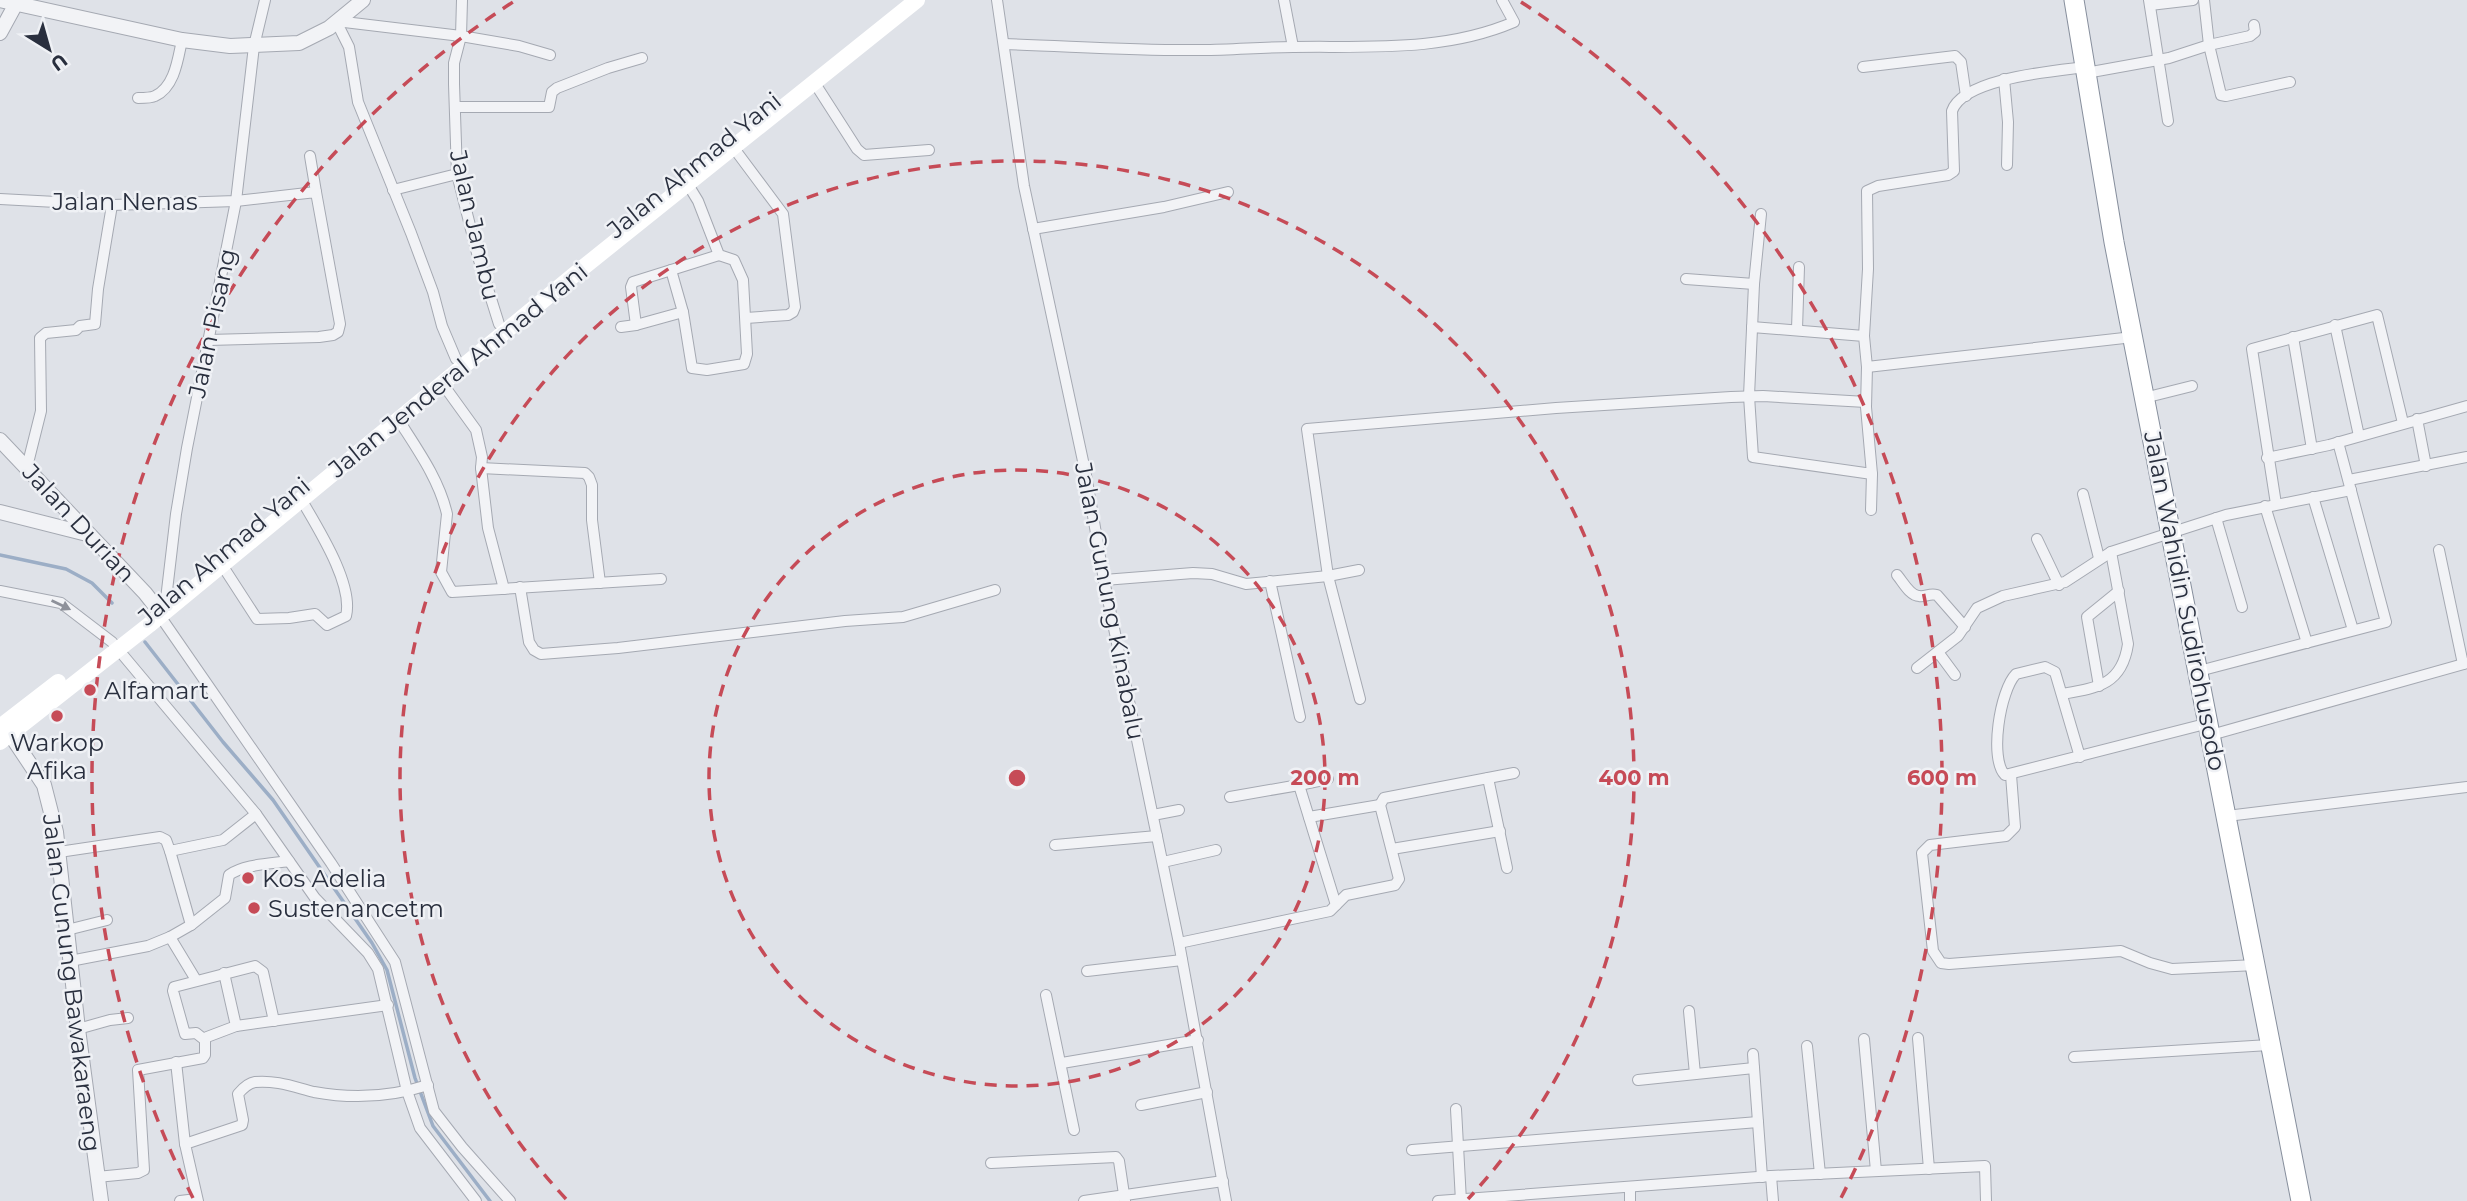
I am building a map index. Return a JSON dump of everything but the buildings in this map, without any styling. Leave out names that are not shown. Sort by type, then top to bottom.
[{"type":"highway","name":"Jalan Wahidin Sudirohusodo","points":[[2074,0],[2114,242],[2169,533],[2199,671],[2301,1201]]},
{"type":"main road","name":"Jalan Ahmad Yani","points":[[119,642],[499,324],[692,175],[900,0]]},
{"type":"main road","points":[[692,175],[733,147],[917,0]]},
{"type":"main road","name":"Jalan Jenderal Ahmad Yani","points":[[155,613],[222,565],[442,383],[577,266]]},
{"type":"main road","points":[[3,734],[119,642]]},
{"type":"street","points":[[0,0],[182,40],[254,46],[299,43],[321,33],[363,0]]},
{"type":"street","name":"Jalan Pisang","points":[[155,613],[208,340],[227,258],[254,46],[265,0]]},
{"type":"street","name":"Jalan Jambu","points":[[462,0],[461,36],[454,63],[457,174],[499,324]]},
{"type":"street","name":"Jalan Gunung Kinabalu","points":[[997,0],[1024,186],[1086,475],[1104,579],[1180,943],[1226,1201]]},
{"type":"street","points":[[1284,0],[1293,47]]},
{"type":"street","points":[[1004,44],[1202,50],[1382,47],[1472,37],[1514,22],[1502,0]]},
{"type":"street","points":[[2168,121],[2149,3],[2193,0]]},
{"type":"street","points":[[2204,0],[2209,45],[2222,96],[2290,82]]},
{"type":"street","points":[[0,33],[17,2]]},
{"type":"street","points":[[336,21],[461,36],[519,46],[550,55]]},
{"type":"street","points":[[336,21],[349,47],[358,102],[433,292],[442,326],[457,359]]},
{"type":"street","points":[[1871,510],[1872,474],[1864,336],[1868,269],[1867,191],[1878,186],[1948,175],[1954,171],[1954,105],[1990,83],[2157,60],[2250,36],[2255,32],[2254,25]]},
{"type":"street","points":[[138,99],[156,95],[167,85],[174,72],[182,40]]},
{"type":"street","points":[[1863,67],[1955,56],[1961,62],[1966,96]]},
{"type":"street","points":[[456,107],[549,107],[552,92],[557,88],[642,58]]},
{"type":"street","points":[[2004,79],[2008,122],[2007,165]]},
{"type":"street","points":[[814,82],[857,149],[864,155],[929,150]]},
{"type":"street","points":[[733,147],[783,214],[795,307],[788,315],[746,318]]},
{"type":"street","points":[[208,340],[318,337],[338,332],[340,324],[310,156]]},
{"type":"street","points":[[393,190],[457,174]]},
{"type":"street","points":[[692,175],[698,201],[719,255]]},
{"type":"street","name":"Jalan Nenas","points":[[0,199],[112,205],[236,201],[316,192]]},
{"type":"street","points":[[1033,229],[1164,207],[1228,192]]},
{"type":"street","points":[[27,467],[41,411],[40,338],[46,333],[77,330],[95,324],[112,205]]},
{"type":"street","points":[[1761,214],[1754,284],[1749,396],[1751,450],[1754,459],[1872,474]]},
{"type":"street","points":[[636,325],[631,284],[636,281],[671,270],[719,255],[734,260],[743,280],[747,354],[744,364],[695,369],[689,362],[683,312],[671,270]]},
{"type":"street","points":[[1797,329],[1799,267]]},
{"type":"street","points":[[1686,279],[1754,284]]},
{"type":"street","points":[[621,327],[683,312]]},
{"type":"street","points":[[2307,643],[2270,505],[2267,458],[2252,349],[2379,315],[2403,423]]},
{"type":"street","points":[[2335,326],[2359,436]]},
{"type":"street","points":[[1752,327],[1864,336]]},
{"type":"street","points":[[1867,367],[2133,337]]},
{"type":"street","points":[[2293,337],[2312,449]]},
{"type":"street","points":[[442,383],[476,430],[482,457],[488,528],[504,589]]},
{"type":"street","points":[[2144,398],[2192,386]]},
{"type":"street","points":[[1360,699],[1328,576],[1307,429],[1556,408],[1749,396],[1866,402]]},
{"type":"street","points":[[2267,458],[2312,449],[2467,405]]},
{"type":"street","points":[[398,419],[430,471],[446,510],[441,572],[450,590],[454,592],[661,579]]},
{"type":"street","points":[[2417,419],[2426,466]]},
{"type":"street","name":"Jalan Durian","points":[[0,440],[88,535],[155,613]]},
{"type":"street","points":[[2199,671],[2385,623],[2338,442]]},
{"type":"street","points":[[1917,668],[1958,636],[1977,608],[1987,602],[2003,596],[2059,585],[2111,552],[2216,518],[2313,497],[2350,485],[2467,457]]},
{"type":"street","points":[[481,468],[585,473],[592,485],[592,520],[600,583]]},
{"type":"street","points":[[2083,494],[2099,558]]},
{"type":"street","points":[[2313,497],[2353,630]]},
{"type":"street","points":[[222,565],[257,619],[315,614],[327,625],[346,616],[348,607],[336,565],[328,545],[301,499]]},
{"type":"street","points":[[0,512],[88,535]]},
{"type":"street","points":[[2216,518],[2242,607]]},
{"type":"street","points":[[2037,539],[2059,585]]},
{"type":"street","points":[[2080,757],[2055,671],[2048,667],[2019,672],[2009,681],[2002,702],[1998,736],[2001,770],[2003,774],[2011,775],[2210,729],[2465,664],[2439,550]]},
{"type":"street","points":[[2062,694],[2109,683],[2116,676],[2128,648],[2111,552]]},
{"type":"street","points":[[1104,579],[1193,573],[1223,577],[1243,584],[1328,576],[1359,570]]},
{"type":"street","points":[[1897,575],[1914,595],[1937,595],[1965,627]]},
{"type":"street","points":[[1270,581],[1300,717]]},
{"type":"street","points":[[520,587],[529,642],[534,650],[541,654],[618,648],[833,622],[904,617],[995,590]]},
{"type":"street","points":[[0,591],[61,603],[119,642],[256,814],[315,898],[368,953],[378,969],[420,1128],[475,1201]]},
{"type":"street","points":[[2099,687],[2087,617],[2119,591]]},
{"type":"street","points":[[155,613],[331,863],[395,962],[434,1111],[510,1201]]},
{"type":"street","points":[[1938,652],[1955,675]]},
{"type":"street","name":"Jalan Gunung Bawakaraeng","points":[[3,734],[44,785],[59,852],[78,1029],[101,1201]]},
{"type":"street","points":[[1309,817],[1380,805],[1387,796],[1514,773]]},
{"type":"street","points":[[2011,775],[2015,827],[2012,831],[2006,836],[1930,845],[1922,853],[1933,951],[1941,962],[1996,962],[2121,951],[2150,963],[2175,969],[2256,965]]},
{"type":"street","points":[[1488,778],[1507,867]]},
{"type":"street","points":[[1230,797],[1328,779]]},
{"type":"street","points":[[1299,785],[1336,905]]},
{"type":"street","points":[[2227,816],[2467,787]]},
{"type":"street","points":[[1180,943],[1330,911],[1346,895],[1396,883],[1398,879],[1392,849],[1380,805]]},
{"type":"street","points":[[1153,816],[1179,810]]},
{"type":"street","points":[[170,851],[223,840],[256,814]]},
{"type":"street","points":[[1392,849],[1500,831]]},
{"type":"street","points":[[1055,845],[1157,836]]},
{"type":"street","points":[[59,852],[160,837],[166,840],[191,925]]},
{"type":"street","points":[[1163,862],[1216,850]]},
{"type":"street","points":[[70,961],[148,946],[170,937],[191,925],[225,898],[229,875],[233,872],[289,861]]},
{"type":"street","points":[[67,930],[107,920]]},
{"type":"street","points":[[170,937],[196,980]]},
{"type":"street","points":[[1087,971],[1182,960]]},
{"type":"street","points":[[205,1040],[196,1033],[186,1034],[173,991],[176,986],[255,966],[263,972],[274,1021]]},
{"type":"street","points":[[224,973],[236,1026]]},
{"type":"street","points":[[1046,995],[1074,1130]]},
{"type":"street","points":[[97,1177],[144,1170],[138,1069],[205,1056],[205,1040],[213,1033],[236,1026],[388,1005]]},
{"type":"street","points":[[1689,1011],[1695,1074]]},
{"type":"street","points":[[78,1029],[128,1018]]},
{"type":"street","points":[[1917,1038],[1929,1169]]},
{"type":"street","points":[[1864,1039],[1876,1171]]},
{"type":"street","points":[[1062,1063],[1198,1040]]},
{"type":"street","points":[[2074,1058],[2269,1045]]},
{"type":"street","points":[[1807,1046],[1820,1174]]},
{"type":"street","points":[[1753,1054],[1758,1122],[1773,1201]]},
{"type":"street","points":[[176,1062],[185,1144],[197,1200],[180,1201]]},
{"type":"street","points":[[1638,1080],[1754,1068]]},
{"type":"street","points":[[185,1144],[242,1125],[238,1094],[253,1082],[279,1082],[317,1092],[349,1096],[390,1095],[426,1086]]},
{"type":"street","points":[[1141,1105],[1207,1091]]},
{"type":"street","points":[[1455,1109],[1461,1200]]},
{"type":"street","points":[[1412,1150],[1758,1122]]},
{"type":"street","points":[[991,1163],[1116,1157],[1125,1198]]},
{"type":"street","points":[[1438,1201],[1767,1176],[1985,1166],[1986,1201]]},
{"type":"street","points":[[1084,1201],[1125,1198],[1223,1181]]},
{"type":"street","points":[[1630,1187],[1630,1201]]},
{"type":"waterway","points":[[0,555],[66,569],[92,583],[112,603]]},
{"type":"waterway","points":[[145,642],[223,742],[273,800],[372,943],[387,970],[415,1078],[433,1126],[490,1201]]},
{"type":"place","name":"Alfamart","points":[[90,690]]},
{"type":"place","name":"Warkop Afika","points":[[57,716]]},
{"type":"place","name":"Kos Adelia","points":[[248,878]]},
{"type":"place","name":"Sustenancetm","points":[[254,908]]}]
